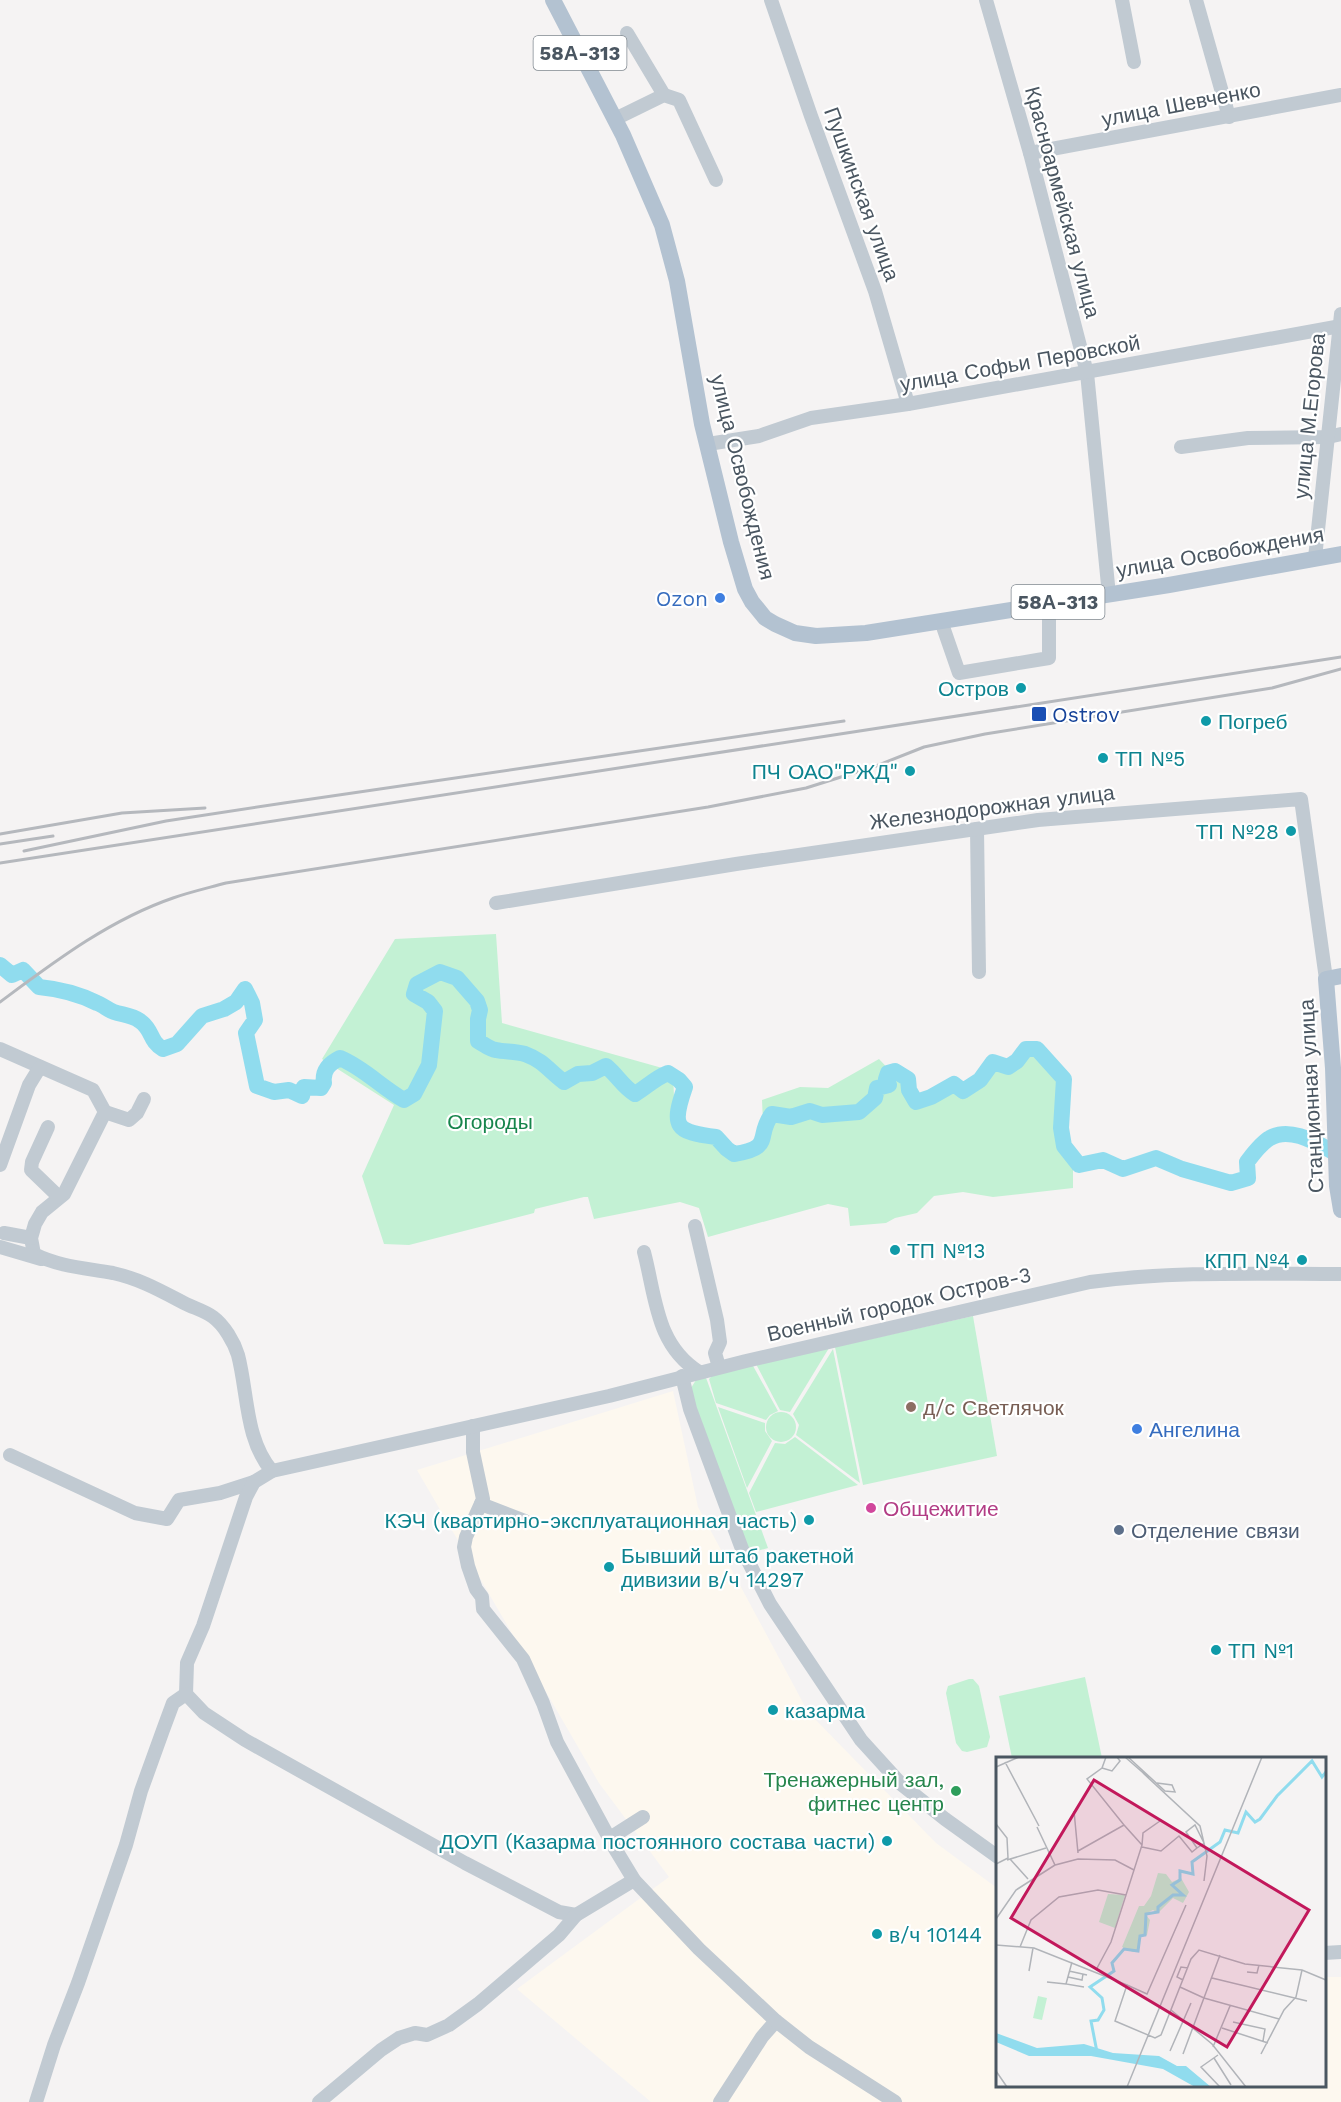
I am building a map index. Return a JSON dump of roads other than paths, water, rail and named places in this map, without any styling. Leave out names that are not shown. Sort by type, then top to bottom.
[{"type":"main road","name":"улица Освобождения","points":[[553,0],[615,119],[662,225],[677,281],[708,444],[741,579],[752,602],[765,618],[795,633],[816,636],[866,633],[1341,554]]},
{"type":"main road","name":"Станционная улица","points":[[1334,977],[1333,1068],[1337,1186],[1341,1210]]},
{"type":"street","name":"Пушкинская улица","points":[[771,0],[810,116],[875,291],[908,404]]},
{"type":"street","name":"Красноармейская улица","points":[[987,0],[1030,153],[1087,373],[1109,594]]},
{"type":"street","points":[[1122,0],[1134,62]]},
{"type":"street","points":[[1196,0],[1229,117]]},
{"type":"street","points":[[627,33],[664,95],[679,100],[716,180]]},
{"type":"street","points":[[615,119],[664,95]]},
{"type":"street","name":"улица Шевченко","points":[[1030,153],[1341,95]]},
{"type":"street","name":"улица Софьи Перовской","points":[[708,444],[759,436],[811,418],[1087,373],[1340,322]]},
{"type":"street","name":"улица М.Егорова","points":[[1315,558],[1334,435],[1340,322]]},
{"type":"street","points":[[1181,447],[1248,438],[1334,435]]},
{"type":"street","points":[[941,621],[959,673],[1048,658],[1049,604]]},
{"type":"street","name":"Железнодорожная улица","points":[[496,903],[736,864],[1038,820],[1301,799],[1334,977]]},
{"type":"street","points":[[977,828],[979,972]]},
{"type":"street","points":[[0,1049],[93,1090],[105,1112],[129,1120],[137,1113],[144,1099]]},
{"type":"street","points":[[0,1165],[29,1085],[40,1067]]},
{"type":"street","points":[[46,1260],[34,1254],[32,1238],[35,1224],[42,1212],[64,1194],[105,1112]]},
{"type":"street","points":[[48,1127],[32,1162],[31,1170],[59,1197]]},
{"type":"street","points":[[695,1226],[717,1320],[720,1342],[716,1353],[719,1367]]},
{"type":"street","points":[[3,1233],[32,1238]]},
{"type":"street","points":[[0,1247],[65,1266],[146,1282],[214,1318],[235,1345],[252,1430],[264,1462],[272,1471]]},
{"type":"street","points":[[644,1252],[663,1333],[685,1363],[699,1372]]},
{"type":"street","name":"Военный городок Остров-3","points":[[10,1455],[135,1512],[167,1519],[179,1500],[220,1493],[254,1482],[272,1471],[609,1396],[719,1367],[1090,1282],[1130,1277],[1244,1273],[1341,1274]]},
{"type":"street","points":[[682,1376],[690,1409],[742,1550],[770,1604],[861,1740],[902,1784],[945,1819],[996,1856]]},
{"type":"street","points":[[473,1426],[473,1452],[483,1499],[466,1537],[464,1547],[476,1589],[482,1597],[483,1609],[523,1659],[543,1703],[557,1742],[634,1880],[699,1949],[776,2021],[809,2047],[895,2102]]},
{"type":"street","points":[[254,1482],[246,1497],[203,1626],[187,1664],[186,1694],[204,1713],[281,1761],[465,1863],[559,1912],[576,1915]]},
{"type":"street","points":[[481,1504],[525,1521]]},
{"type":"street","points":[[36,2102],[54,2045],[126,1845],[141,1791],[162,1730],[173,1703],[186,1694]]},
{"type":"street","points":[[610,1838],[643,1817]]},
{"type":"street","points":[[319,2102],[381,2050],[399,2038],[415,2033],[427,2035],[449,2025],[478,2004],[560,1935],[576,1915],[634,1880]]},
{"type":"street","points":[[1326,1953],[1341,1952]]},
{"type":"street","points":[[720,2102],[762,2037],[776,2021]]},
{"type":"waterway","points":[[0,965],[12,975],[23,970],[39,987],[75,994],[112,1011],[137,1019],[144,1024],[155,1043],[163,1049],[177,1044],[202,1016],[224,1009],[236,1002],[245,989],[252,1003],[255,1020],[246,1033],[257,1086],[274,1092],[289,1090],[302,1096],[304,1087],[321,1088],[324,1083],[324,1074],[333,1062],[340,1058],[357,1067],[404,1100],[414,1094],[429,1065],[435,1011],[428,1002],[414,994],[417,984],[440,972],[457,978],[477,1001],[480,1010],[478,1041],[489,1048],[532,1057],[564,1082],[578,1074],[592,1073],[606,1066],[635,1094],[668,1073],[685,1087],[678,1111],[678,1119],[684,1130],[716,1137],[734,1154],[760,1145],[772,1114],[791,1117],[810,1111],[822,1115],[859,1112],[875,1098],[877,1088],[889,1085],[886,1079],[888,1073],[895,1071],[908,1079],[909,1090],[916,1102],[931,1097],[954,1084],[963,1091],[980,1080],[993,1062],[1008,1067],[1017,1061],[1026,1049],[1037,1049],[1064,1079],[1061,1128],[1064,1146],[1079,1165],[1103,1160],[1123,1169],[1156,1158],[1182,1169],[1231,1183],[1248,1178],[1247,1162],[1263,1143],[1270,1138],[1288,1134],[1316,1142],[1341,1156]]},
{"type":"railway","points":[[0,863],[1341,657]]},
{"type":"railway","points":[[0,1002],[104,930],[149,907],[226,883],[708,807],[806,788],[876,766],[924,747],[985,734],[1272,688],[1341,669]]},
{"type":"railway","points":[[24,851],[166,821],[844,721]]},
{"type":"railway","points":[[0,834],[122,813],[205,808]]},
{"type":"railway","points":[[0,844],[53,836]]},
{"type":"place","name":"Ozon","points":[[720,598]]},
{"type":"place","name":"Остров","points":[[1021,688]]},
{"type":"place","name":"Ostrov","points":[[1039,714]]},
{"type":"place","name":"Погреб","points":[[1206,721]]},
{"type":"place","name":"ТП №5","points":[[1103,758]]},
{"type":"place","name":"ПЧ ОАО\"РЖД\"","points":[[910,771]]},
{"type":"place","name":"ТП №28","points":[[1291,831]]},
{"type":"place","name":"ТП №13","points":[[895,1250]]},
{"type":"place","name":"КПП №4","points":[[1302,1260]]},
{"type":"place","name":"д/с Светлячок","points":[[911,1407]]},
{"type":"place","name":"Ангелина","points":[[1137,1429]]},
{"type":"place","name":"Общежитие","points":[[871,1508]]},
{"type":"place","name":"КЭЧ (квартирно-эксплуатационная часть)","points":[[809,1520]]},
{"type":"place","name":"Отделение связи","points":[[1119,1530]]},
{"type":"place","name":"Бывший штаб ракетной дивизии в/ч 14297","points":[[609,1567]]},
{"type":"place","name":"ТП №1","points":[[1216,1650]]},
{"type":"place","name":"казарма","points":[[773,1710]]},
{"type":"place","name":"Тренажерный зал, фитнес центр","points":[[956,1791]]},
{"type":"place","name":"ДОУП (Казарма постоянного состава части)","points":[[887,1841]]},
{"type":"place","name":"в/ч 10144","points":[[877,1934]]},
{"type":"park label","name":"Огороды","points":[[490,1121]]}]
